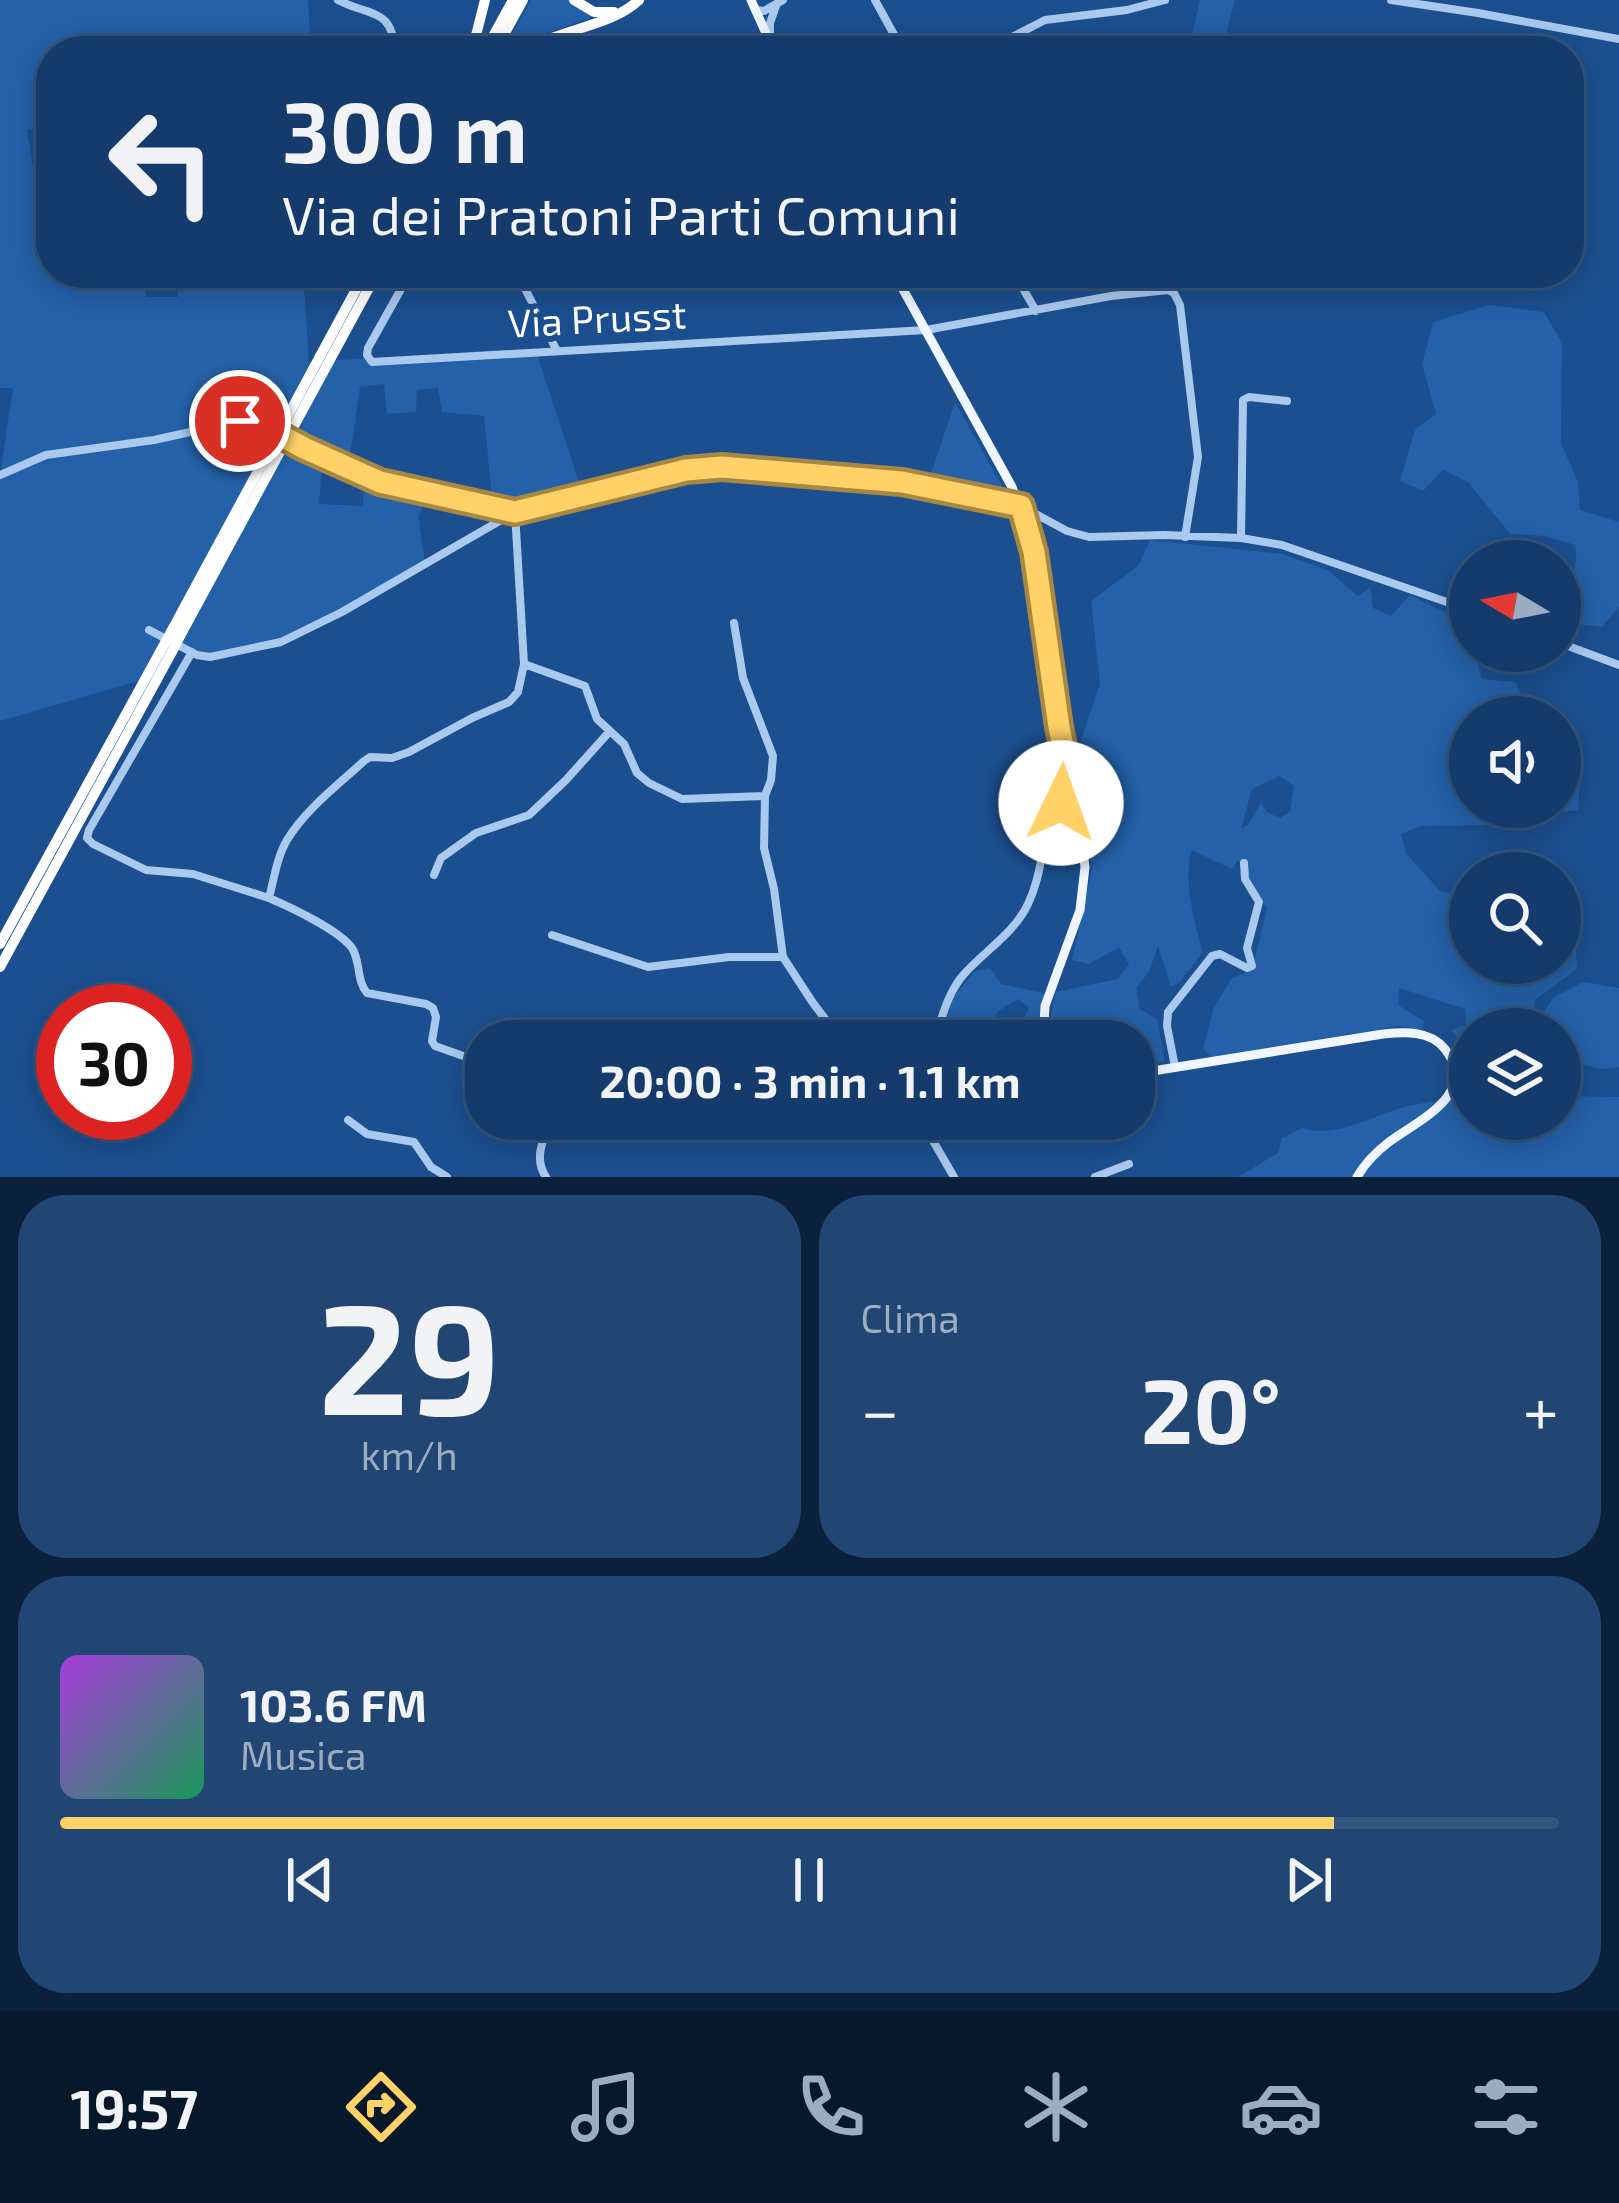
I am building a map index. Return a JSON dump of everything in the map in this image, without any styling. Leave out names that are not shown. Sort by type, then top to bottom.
[{"type":"highway","points":[[476,36],[485,0]]},
{"type":"highway","points":[[493,36],[513,0]]},
{"type":"highway","points":[[503,36],[523,0]]},
{"type":"highway","points":[[574,0],[594,12],[607,13],[634,4]]},
{"type":"highway","points":[[554,36],[622,14],[634,4]]},
{"type":"highway","points":[[0,967],[357,288]]},
{"type":"highway","points":[[0,944],[368,288]]},
{"type":"main road","points":[[755,3],[768,36]]},
{"type":"main road","points":[[902,288],[1021,506],[1034,552],[1084,860],[1084,891],[1042,1020]]},
{"type":"main road","points":[[1155,1070],[1382,1034],[1406,1032],[1433,1039],[1453,1065],[1449,1094],[1435,1111],[1381,1149],[1357,1177]]},
{"type":"street","points":[[338,0],[388,21],[393,36]]},
{"type":"street","points":[[875,0],[895,36]]},
{"type":"street","points":[[1015,36],[1045,20],[1165,0]]},
{"type":"street","points":[[1390,0],[1619,40]]},
{"type":"street","points":[[755,3],[764,10],[779,3]]},
{"type":"street","points":[[771,36],[770,23],[779,3]]},
{"type":"street","name":"Via Prusst","points":[[402,288],[368,348],[372,362],[926,330],[1168,290],[1180,305],[1198,457],[1185,537]]},
{"type":"street","points":[[526,288],[557,351]]},
{"type":"street","points":[[1023,288],[1036,311]]},
{"type":"street","points":[[1241,538],[1244,400],[1287,401]]},
{"type":"street","points":[[0,475],[46,455],[154,440],[240,421],[260,424],[380,482],[515,512]]},
{"type":"street","points":[[148,630],[205,657],[296,637],[515,512],[686,470],[722,467],[902,482],[1021,506],[1079,536],[1241,538],[1282,545],[1449,603]]},
{"type":"street","points":[[269,898],[287,841],[365,760],[406,754],[512,700],[518,692],[524,664],[515,512]]},
{"type":"street","points":[[734,622],[743,678],[772,754],[764,848],[783,957],[826,1020]]},
{"type":"street","points":[[1581,651],[1619,665]]},
{"type":"street","points":[[192,652],[87,838],[143,868],[193,874],[299,911],[349,945],[367,993],[429,1004],[436,1021],[435,1046],[465,1057]]},
{"type":"street","points":[[524,664],[583,684],[597,719],[624,744],[639,775],[673,796],[765,796]]},
{"type":"street","points":[[434,874],[439,860],[474,834],[529,815],[610,731]]},
{"type":"street","points":[[943,1020],[960,979],[1024,911],[1051,820],[1072,791]]},
{"type":"street","points":[[1175,1067],[1166,1026],[1168,1012],[1212,956],[1220,953],[1247,968],[1252,966],[1247,948],[1259,902],[1245,879],[1244,862]]},
{"type":"street","points":[[552,935],[648,967],[729,956],[783,957]]},
{"type":"street","points":[[348,1120],[367,1134],[414,1142],[433,1169],[447,1177]]},
{"type":"street","points":[[544,1140],[539,1157],[546,1177]]},
{"type":"street","points":[[931,1140],[954,1177]]},
{"type":"street","points":[[1095,1177],[1129,1164]]},
{"type":"shaded area","points":[[0,0],[308,0],[310,36],[36,36],[36,128],[27,130],[36,179],[36,288],[145,288],[146,297],[178,297],[178,288],[304,288],[309,362],[535,348],[583,495],[515,512],[493,507],[484,416],[442,412],[438,388],[417,390],[416,412],[387,414],[384,384],[360,387],[348,469],[323,458],[319,504],[363,506],[364,476],[431,493],[418,516],[425,563],[289,640],[218,657],[174,648],[159,675],[0,721],[0,475],[13,388],[0,388]]},
{"type":"shaded area","points":[[531,0],[569,0],[590,15],[539,36],[511,36]]},
{"type":"shaded area","points":[[1200,0],[1235,0],[1225,36],[1192,36]]},
{"type":"shaded area","points":[[1489,305],[1544,312],[1562,343],[1561,443],[1578,482],[1580,510],[1619,522],[1619,607],[1602,627],[1581,624],[1581,540],[1510,534],[1468,482],[1443,470],[1423,491],[1400,481],[1415,429],[1436,414],[1422,364],[1433,322]]},
{"type":"shaded area","points":[[955,402],[1009,498],[928,482]]},
{"type":"shaded area","points":[[1150,540],[1283,554],[1329,571],[1358,596],[1370,588],[1373,608],[1391,616],[1410,595],[1449,614],[1449,672],[1480,672],[1482,679],[1515,682],[1523,696],[1449,696],[1449,826],[1421,826],[1401,834],[1406,853],[1440,891],[1449,893],[1449,984],[1557,984],[1535,1000],[1534,1008],[1462,1008],[1399,988],[1398,1005],[1425,1022],[1421,1030],[1399,1026],[1211,1057],[1203,1049],[1214,1007],[1232,978],[1252,970],[1267,909],[1238,860],[1232,869],[1191,850],[1189,888],[1203,952],[1171,987],[1158,946],[1149,972],[1136,988],[1140,1009],[1157,1019],[1165,1061],[1155,1064],[1155,1020],[1050,1020],[1056,992],[1118,979],[1129,964],[1119,947],[1089,964],[1072,960],[1092,869],[1075,774],[1078,748],[1100,684],[1091,601],[1138,566]],"holes":[[[1280,776],[1294,786],[1290,812],[1280,818],[1261,803],[1241,829],[1252,789]]]},
{"type":"shaded area","points":[[990,968],[1001,984],[1044,993],[1038,1020],[1023,1020],[1029,1008],[1019,999],[998,1011],[993,1020],[945,1020],[954,997],[975,971]]},
{"type":"shaded area","points":[[1581,983],[1619,988],[1619,1067],[1581,1064],[1581,1008],[1547,1008],[1553,998]]},
{"type":"shaded area","points":[[1581,1096],[1619,1097],[1619,1177],[1238,1177],[1278,1153],[1282,1138],[1302,1128],[1344,1128],[1449,1100],[1449,1140],[1581,1140]]},
{"type":"route","points":[[240,421],[260,424],[380,482],[515,512],[686,470],[722,467],[873,478],[1021,506],[1034,552],[1072,791],[1061,803]]}]
